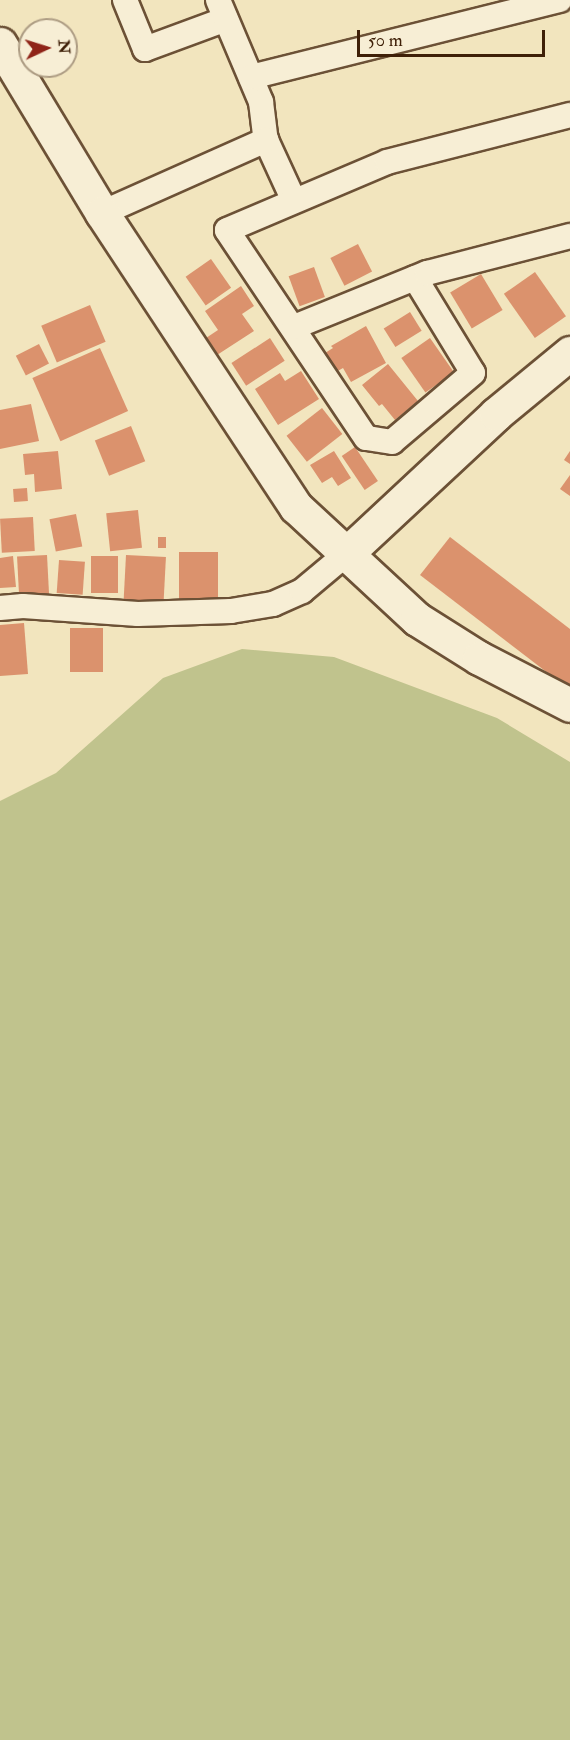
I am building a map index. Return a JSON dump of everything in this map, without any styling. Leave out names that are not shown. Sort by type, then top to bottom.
[{"type":"street","points":[[125,0],[145,49],[222,10],[261,102],[266,140],[294,201]]},
{"type":"street","points":[[251,77],[560,0]]},
{"type":"street","points":[[0,44],[102,213],[296,507],[345,555],[417,619],[478,658],[570,705]]},
{"type":"street","points":[[415,278],[473,373],[392,442],[366,438],[294,327],[227,230],[387,162],[570,115]]},
{"type":"street","points":[[102,213],[266,140]]},
{"type":"street","points":[[294,327],[415,278],[570,236]]},
{"type":"street","points":[[0,608],[23,606],[138,614],[231,611],[273,604],[302,591],[345,555],[496,414],[570,354]]},
{"type":"green space","points":[[242,649],[334,657],[497,718],[570,762],[570,1740],[0,1740],[0,801],[56,773],[163,678]]},
{"type":"building","points":[[358,244],[372,272],[344,286],[330,258]]},
{"type":"building","points":[[211,259],[231,288],[206,305],[186,277]]},
{"type":"building","points":[[314,267],[325,297],[300,306],[289,276]]},
{"type":"building","points":[[535,272],[566,316],[535,338],[504,294]]},
{"type":"building","points":[[481,274],[503,310],[472,329],[450,293]]},
{"type":"building","points":[[241,286],[254,306],[242,314],[254,331],[217,355],[206,338],[218,330],[205,311]]},
{"type":"building","points":[[90,305],[106,342],[57,363],[41,326]]},
{"type":"building","points":[[410,312],[422,331],[395,347],[384,328]]},
{"type":"building","points":[[366,326],[386,363],[351,382],[343,368],[336,372],[325,353],[333,348],[331,346]]},
{"type":"building","points":[[270,338],[285,361],[246,386],[231,363]]},
{"type":"building","points":[[430,338],[454,372],[425,392],[401,358]]},
{"type":"building","points":[[39,344],[49,364],[26,375],[16,356]]},
{"type":"building","points":[[100,348],[128,411],[60,441],[32,378]]},
{"type":"building","points":[[388,364],[418,401],[395,420],[382,404],[379,406],[362,385]]},
{"type":"building","points":[[301,371],[319,399],[278,425],[255,389],[280,373],[285,381]]},
{"type":"building","points":[[31,404],[39,441],[0,449],[0,410]]},
{"type":"building","points":[[322,408],[342,434],[307,462],[287,436]]},
{"type":"building","points":[[131,426],[145,461],[109,476],[95,441]]},
{"type":"building","points":[[355,447],[378,481],[365,490],[342,456]]},
{"type":"building","points":[[58,451],[62,489],[35,492],[34,474],[25,475],[23,454]]},
{"type":"building","points":[[334,451],[351,478],[338,486],[332,477],[322,483],[310,465]]},
{"type":"building","points":[[570,451],[570,464],[564,460]]},
{"type":"building","points":[[570,475],[570,496],[560,489]]},
{"type":"building","points":[[27,488],[28,501],[14,502],[13,489]]},
{"type":"building","points":[[138,510],[142,548],[110,551],[106,513]]},
{"type":"building","points":[[76,514],[82,546],[56,552],[49,519]]},
{"type":"building","points":[[33,517],[35,551],[2,553],[0,519]]},
{"type":"building","points":[[158,537],[166,537],[166,548],[158,548]]},
{"type":"building","points":[[450,537],[570,629],[570,690],[420,575]]},
{"type":"building","points":[[179,552],[218,552],[218,599],[179,599]]},
{"type":"building","points":[[47,555],[49,598],[19,600],[17,557]]},
{"type":"building","points":[[126,555],[166,557],[163,604],[124,602]]},
{"type":"building","points":[[13,556],[16,587],[0,588],[0,558]]},
{"type":"building","points":[[91,556],[118,556],[118,593],[91,593]]},
{"type":"building","points":[[59,560],[85,562],[83,595],[57,593]]},
{"type":"building","points":[[24,623],[28,674],[0,676],[0,625]]},
{"type":"building","points":[[70,628],[103,628],[103,672],[70,672]]}]
